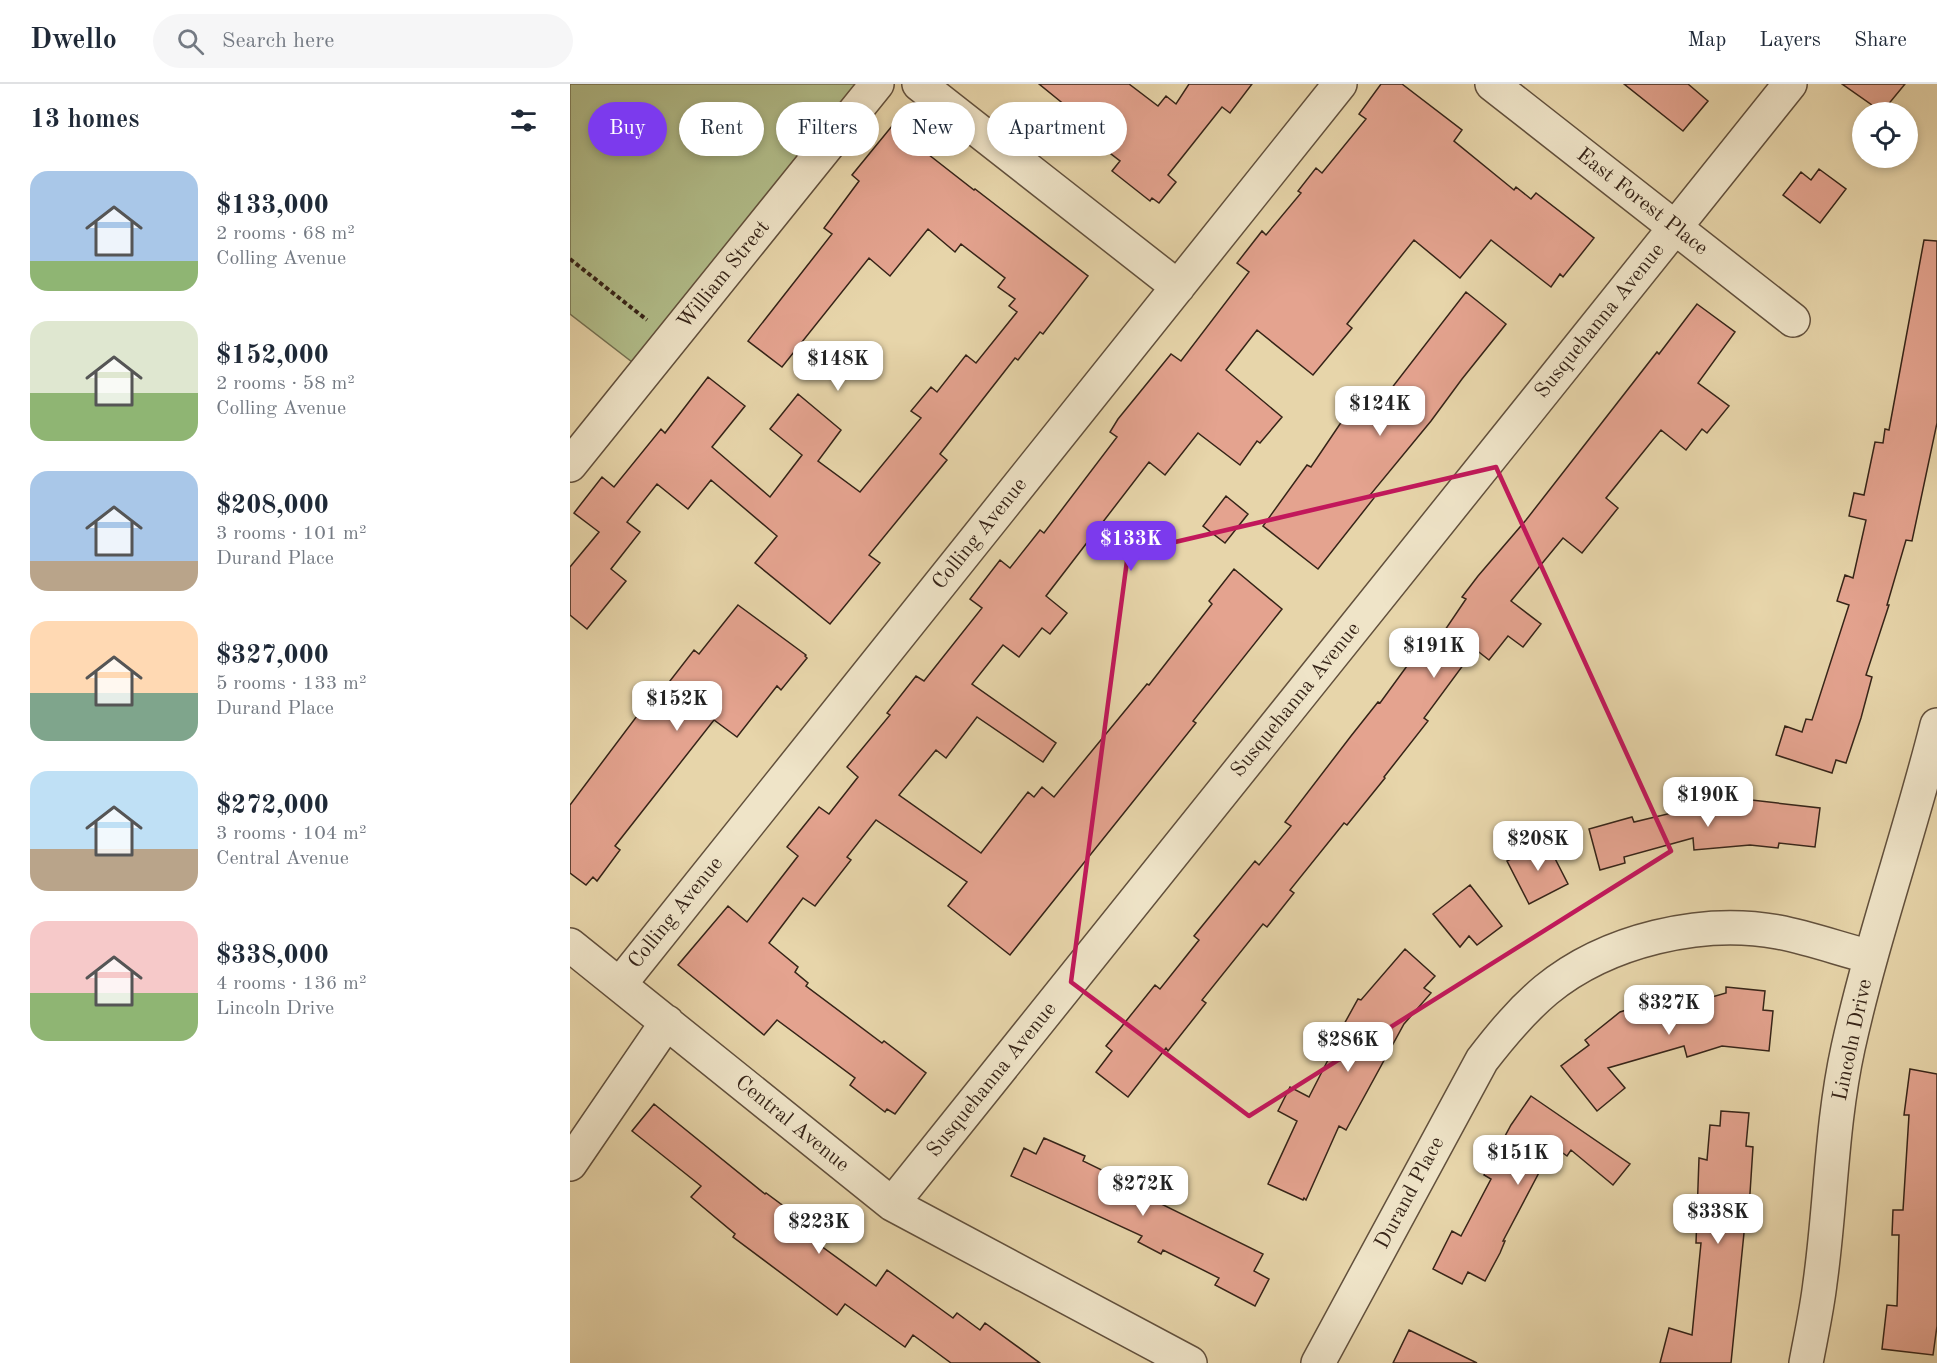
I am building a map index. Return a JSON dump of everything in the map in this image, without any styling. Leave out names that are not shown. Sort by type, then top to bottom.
[{"type":"street","name":"William Street","points":[[570,465],[877,84]]},
{"type":"street","points":[[919,84],[1178,286]]},
{"type":"street","name":"Colling Avenue","points":[[620,984],[1340,84]]},
{"type":"street","name":"East Forest Place","points":[[1492,84],[1793,320]]},
{"type":"street","name":"Susquehanna Avenue","points":[[892,1204],[1790,84]]},
{"type":"street","name":"Lincoln Drive","points":[[1806,1363],[1820,1282],[1833,1144],[1846,1062],[1871,957],[1937,725]]},
{"type":"street","name":"Durand Place","points":[[1318,1363],[1482,1060],[1510,1023],[1548,989],[1586,963],[1633,943],[1672,933],[1718,928],[1778,932],[1871,957]]},
{"type":"street","name":"Central Avenue","points":[[570,945],[892,1204],[1190,1363]]},
{"type":"street","points":[[570,1164],[667,1022]]},
{"type":"path","points":[[570,259],[671,339]]},
{"type":"highlighted area","points":[[1496,467],[1671,851],[1249,1116],[1071,982],[1128,553]]},
{"type":"green space","points":[[570,84],[879,84],[864,102],[776,102],[776,156],[820,156],[645,372],[570,314]]},
{"type":"building","points":[[1039,84],[1129,84],[1158,106],[1166,96],[1176,104],[1189,84],[1252,84],[1230,113],[1222,107],[1168,175],[1176,182],[1159,203],[1152,198],[1150,201],[1112,171],[1120,161],[1113,156],[1127,156],[1127,102],[1061,102]]},
{"type":"building","points":[[1381,84],[1402,84],[1462,130],[1454,141],[1514,190],[1516,187],[1531,199],[1536,193],[1594,238],[1563,277],[1560,274],[1551,287],[1491,240],[1460,278],[1414,240],[1347,324],[1352,328],[1313,375],[1257,330],[1226,370],[1282,417],[1260,443],[1257,441],[1240,465],[1198,433],[1165,475],[1149,462],[1046,596],[1067,613],[1050,634],[1042,628],[1019,657],[1003,645],[972,684],[1056,743],[1043,762],[977,717],[946,758],[936,750],[899,795],[981,853],[1028,792],[1034,797],[1042,787],[1054,797],[1147,684],[1149,685],[1212,604],[1209,601],[1234,569],[1282,609],[1193,721],[1196,723],[1010,955],[948,906],[967,882],[876,820],[847,857],[851,860],[815,906],[803,898],[769,943],[798,967],[795,972],[808,983],[806,986],[926,1073],[895,1114],[887,1109],[885,1112],[850,1085],[855,1078],[777,1020],[764,1035],[678,965],[728,906],[747,922],[798,856],[787,847],[819,807],[829,814],[858,777],[847,767],[890,715],[887,713],[916,676],[924,681],[982,608],[970,599],[1000,560],[1010,568],[1040,530],[1044,533],[1117,437],[1110,432],[1118,419],[1171,354],[1181,361],[1249,272],[1237,263],[1262,231],[1266,235],[1301,193],[1298,191],[1316,168],[1322,173],[1366,119],[1359,114]]},
{"type":"building","points":[[1624,84],[1688,84],[1708,101],[1683,131]]},
{"type":"building","points":[[1842,84],[1905,84],[1890,102],[1868,102]]},
{"type":"building","points":[[891,127],[891,156],[930,156],[1088,276],[1043,334],[1040,332],[1018,360],[1015,358],[940,454],[947,460],[869,555],[880,563],[830,624],[755,563],[777,536],[711,480],[688,509],[657,484],[627,522],[640,532],[611,569],[626,581],[587,629],[570,615],[570,567],[599,532],[574,513],[602,477],[614,487],[661,429],[665,433],[708,377],[745,406],[712,447],[770,497],[802,455],[770,429],[798,394],[841,430],[818,461],[860,492],[921,418],[911,411],[931,387],[937,392],[966,355],[976,363],[1017,312],[1009,306],[1015,299],[998,287],[1005,278],[961,244],[955,252],[928,229],[890,276],[869,258],[782,367],[748,341],[832,234],[824,228],[859,181],[852,175],[868,156],[879,156],[879,142]]},
{"type":"building","points":[[1819,169],[1846,189],[1820,223],[1783,195],[1801,172],[1811,180]]},
{"type":"building","points":[[1924,240],[1937,241],[1937,423],[1912,541],[1906,540],[1887,605],[1889,605],[1866,675],[1872,677],[1861,718],[1846,763],[1836,760],[1832,773],[1776,755],[1785,726],[1802,732],[1806,719],[1812,720],[1849,605],[1837,601],[1845,575],[1853,578],[1866,520],[1849,516],[1854,493],[1864,495],[1875,442],[1883,443],[1885,429],[1889,430]]},
{"type":"building","points":[[1466,292],[1506,324],[1370,495],[1374,498],[1318,569],[1263,526],[1307,465],[1311,467],[1353,409],[1367,420]]},
{"type":"building","points":[[1697,304],[1735,332],[1698,383],[1729,406],[1707,433],[1702,429],[1686,450],[1661,430],[1606,498],[1618,508],[1582,553],[1563,538],[1511,601],[1541,624],[1523,647],[1508,636],[1489,660],[1475,649],[1424,718],[1428,721],[1385,778],[1347,825],[1344,823],[1290,890],[1294,893],[1267,927],[1263,924],[1202,1000],[1206,1003],[1168,1051],[1166,1048],[1128,1097],[1096,1072],[1112,1051],[1106,1046],[1155,985],[1160,989],[1199,940],[1194,936],[1255,861],[1259,865],[1291,826],[1285,822],[1378,702],[1380,703],[1431,633],[1439,639],[1466,599],[1462,597],[1478,576],[1526,520]]},
{"type":"building","points":[[1226,496],[1248,514],[1225,543],[1203,526]]},
{"type":"building","points":[[738,605],[807,658],[781,690],[777,686],[737,737],[714,720],[615,846],[620,850],[597,881],[593,877],[586,885],[570,873],[570,805],[652,696],[656,699],[694,650],[699,654]]},
{"type":"building","points":[[1725,797],[1820,808],[1815,847],[1779,843],[1778,848],[1750,845],[1694,850],[1693,838],[1624,857],[1625,863],[1600,870],[1589,829],[1632,817],[1634,822],[1676,812],[1675,801]]},
{"type":"building","points":[[1546,841],[1568,884],[1529,904],[1507,861]]},
{"type":"building","points":[[1470,885],[1502,926],[1477,945],[1469,936],[1460,947],[1433,914]]},
{"type":"building","points":[[1405,949],[1435,976],[1424,988],[1431,993],[1404,1024],[1346,1130],[1339,1126],[1306,1200],[1268,1184],[1297,1121],[1278,1111],[1290,1087],[1309,1097],[1331,1054],[1328,1053],[1358,999],[1361,1000]]},
{"type":"building","points":[[1726,987],[1765,991],[1763,1010],[1773,1011],[1769,1051],[1722,1046],[1687,1057],[1684,1046],[1608,1068],[1625,1088],[1597,1111],[1561,1066],[1589,1045],[1585,1040],[1620,1012],[1680,994],[1684,1005],[1726,993]]},
{"type":"building","points":[[1910,1069],[1937,1074],[1937,1326],[1933,1355],[1882,1349],[1887,1305],[1897,1306],[1899,1235],[1892,1235],[1893,1210],[1903,1210],[1909,1115],[1904,1115]]},
{"type":"building","points":[[1531,1096],[1630,1164],[1613,1185],[1571,1150],[1567,1156],[1553,1146],[1503,1241],[1505,1241],[1500,1253],[1485,1281],[1468,1272],[1462,1284],[1433,1269],[1452,1231],[1461,1236],[1491,1179],[1484,1175],[1511,1125]]},
{"type":"building","points":[[654,1104],[765,1194],[801,1219],[795,1227],[876,1286],[887,1270],[953,1318],[957,1313],[980,1330],[985,1323],[1040,1363],[951,1363],[913,1335],[905,1347],[845,1304],[837,1315],[733,1237],[735,1234],[691,1197],[701,1186],[632,1131]]},
{"type":"building","points":[[1721,1111],[1749,1113],[1746,1146],[1753,1147],[1748,1224],[1745,1223],[1731,1363],[1660,1363],[1669,1328],[1692,1335],[1701,1243],[1696,1243],[1699,1158],[1707,1160],[1710,1125],[1720,1126]]},
{"type":"building","points":[[1044,1138],[1085,1156],[1083,1161],[1151,1194],[1149,1198],[1263,1254],[1254,1271],[1269,1279],[1255,1306],[1215,1285],[1219,1278],[1163,1250],[1161,1254],[1138,1242],[1142,1236],[1011,1176],[1024,1148],[1036,1154]]},
{"type":"building","points":[[1409,1330],[1477,1363],[1393,1363]]}]
